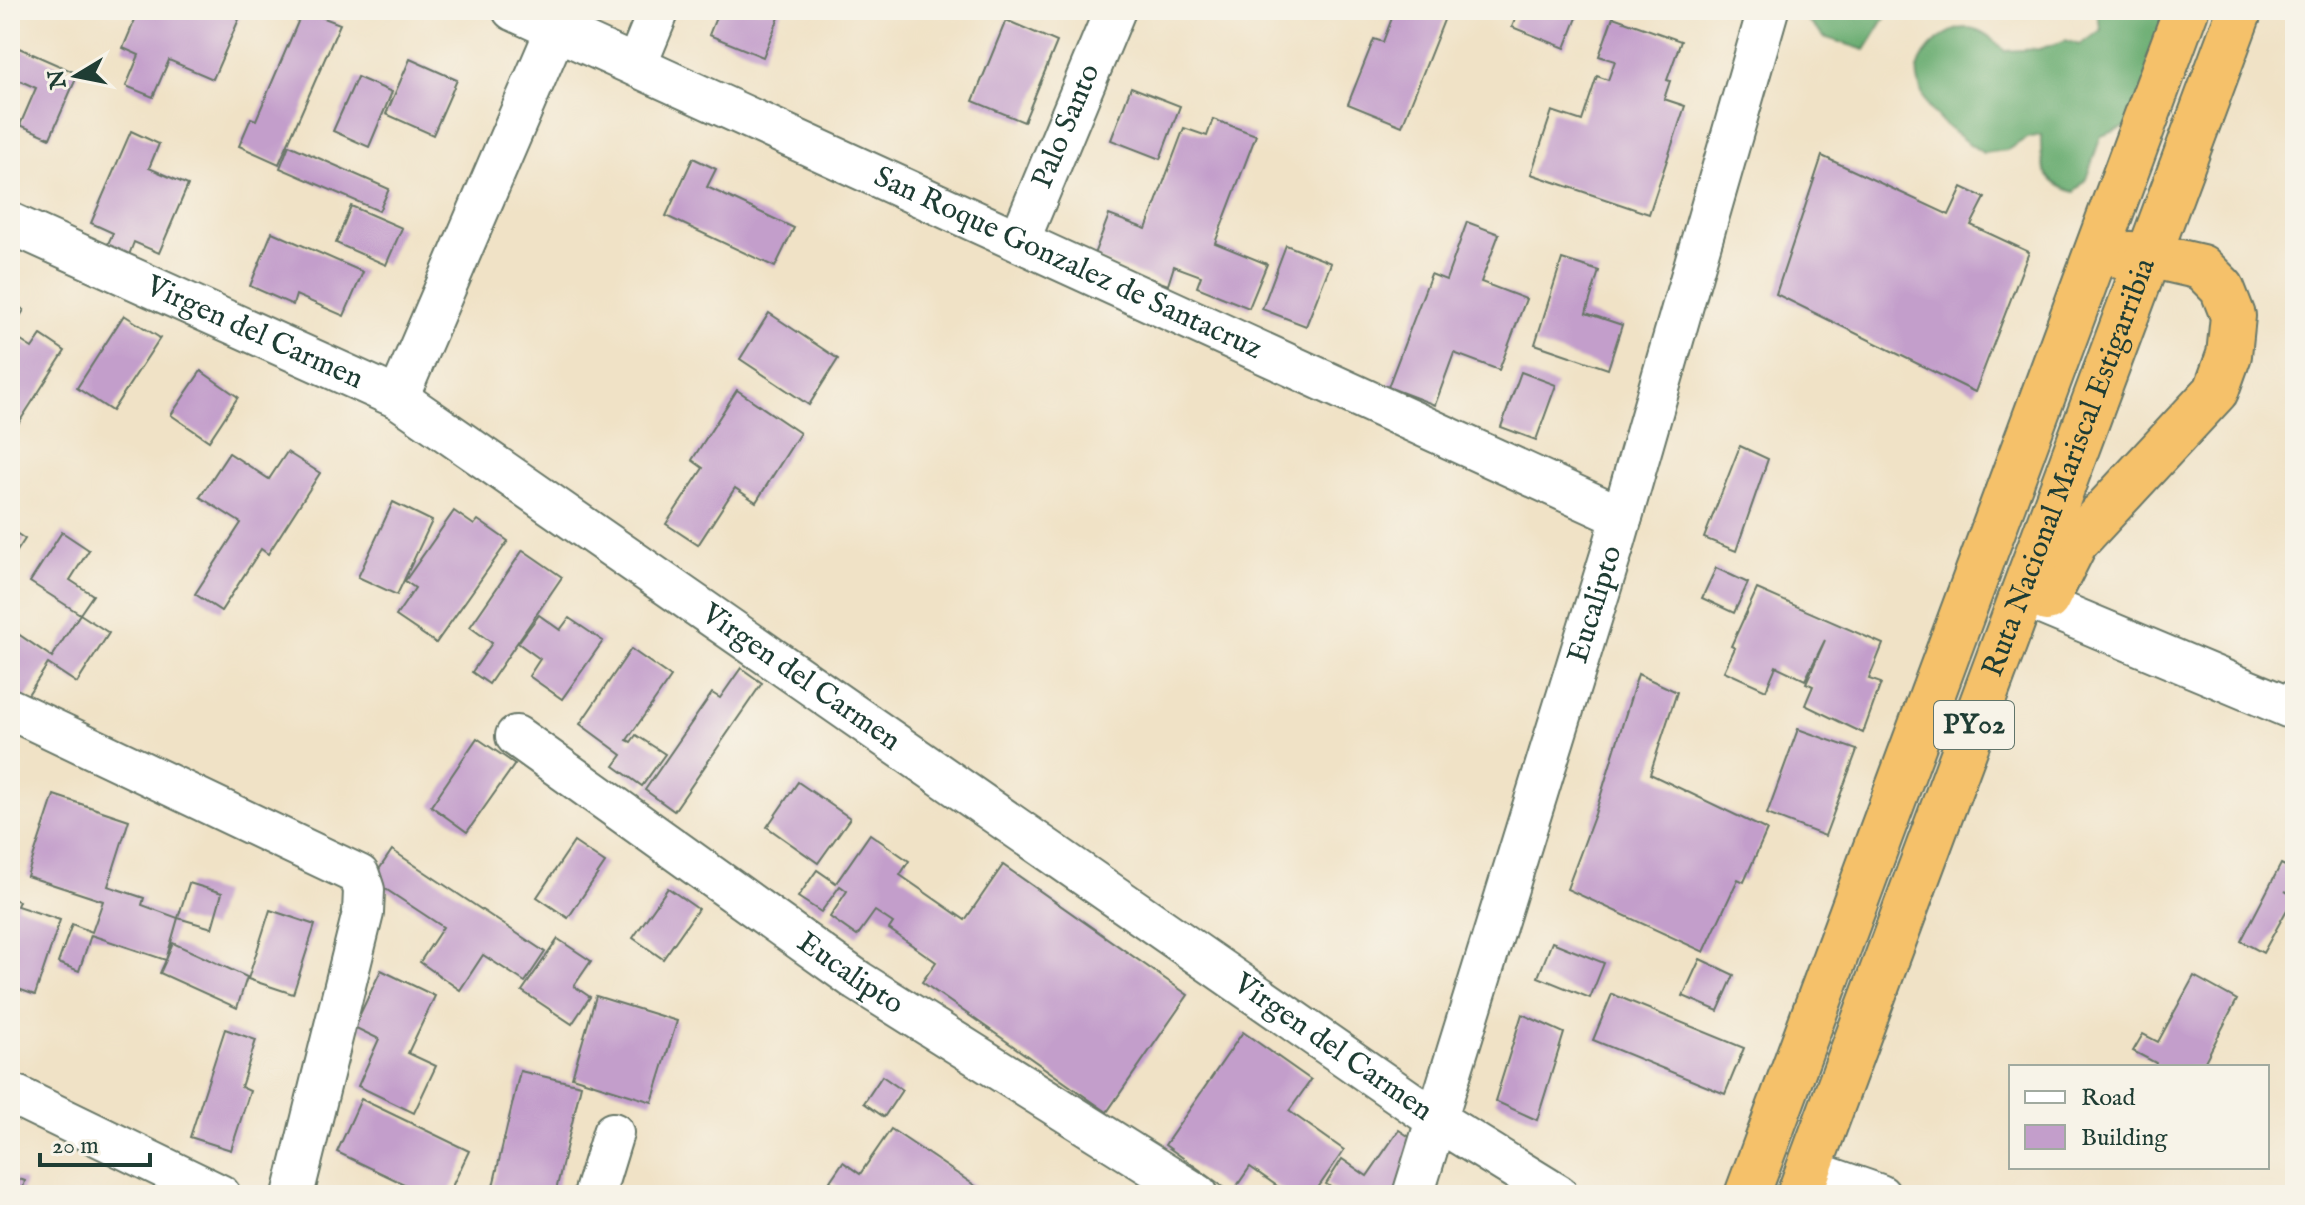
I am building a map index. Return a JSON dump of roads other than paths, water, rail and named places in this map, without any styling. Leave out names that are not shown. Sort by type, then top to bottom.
[{"type":"highway","name":"Ruta Nacional Mariscal Estigarribia","points":[[1747,1195],[2186,10]]},
{"type":"highway","name":"Ruta Nacional Mariscal Estigarribia","points":[[1803,1182],[2240,10]]},
{"type":"highway","points":[[1915,883],[1995,722],[2044,605],[2075,543],[2216,391],[2229,355],[2233,316],[2222,288],[2201,267],[2149,255],[2129,254],[2090,269]]},
{"type":"street","name":"San Roque Gonzalez de Santacruz","points":[[513,10],[1622,517]]},
{"type":"street","points":[[636,66],[659,10]]},
{"type":"street","name":"Palo Santo","points":[[1019,241],[1115,10]]},
{"type":"street","name":"Eucalipto","points":[[1413,1195],[1622,517],[1768,10]]},
{"type":"street","points":[[398,398],[556,30]]},
{"type":"street","name":"Virgen del Carmen","points":[[10,223],[398,398],[1435,1119],[1558,1195]]},
{"type":"street","points":[[2044,605],[2295,710]]},
{"type":"street","points":[[10,709],[359,875],[364,890],[363,913],[293,1195]]},
{"type":"street","name":"Eucalipto","points":[[516,736],[858,981],[1198,1195]]},
{"type":"street","points":[[10,1093],[220,1195]]},
{"type":"street","points":[[594,1195],[613,1133]]},
{"type":"street","points":[[1803,1182],[1880,1195]]}]
